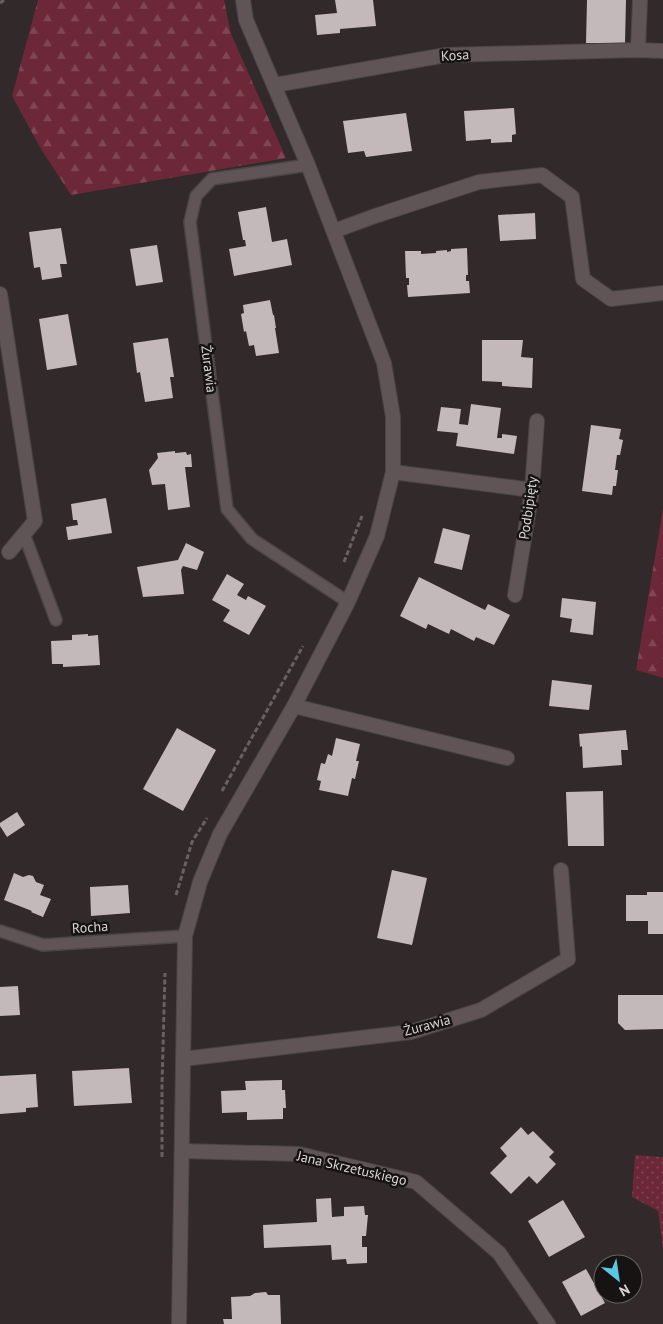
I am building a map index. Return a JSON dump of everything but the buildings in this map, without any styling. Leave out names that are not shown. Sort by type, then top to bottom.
[{"type":"street","points":[[179,1324],[185,936],[200,882],[220,834],[294,706],[348,602],[378,536],[393,472],[393,417],[384,363],[308,165],[246,20],[243,0]]},
{"type":"street","points":[[638,50],[640,0]]},
{"type":"street","name":"Kosa","points":[[275,85],[446,54],[663,50]]},
{"type":"street","points":[[334,231],[479,182],[542,175],[572,197],[583,280],[610,299],[663,293]]},
{"type":"street","points":[[0,294],[36,521],[9,552]]},
{"type":"street","name":"Podbipięty","points":[[515,595],[532,490],[537,421]]},
{"type":"street","points":[[393,472],[532,490]]},
{"type":"street","points":[[294,706],[507,758]]},
{"type":"street","name":"Żurawia","points":[[183,1059],[411,1032],[481,1010],[568,959],[561,870]]},
{"type":"street","name":"Jana Skrzetuskiego","points":[[182,1151],[299,1154],[416,1182],[499,1253],[548,1324]]},
{"type":"lane","name":"Żurawia","points":[[308,165],[212,180],[196,196],[190,222],[227,509],[252,539],[348,602]]},
{"type":"lane","points":[[24,534],[56,620]]},
{"type":"lane","name":"Rocha","points":[[0,931],[43,945],[185,936]]},
{"type":"path","points":[[0,3],[4,0]]},
{"type":"path","points":[[332,592],[363,514]]},
{"type":"path","points":[[219,797],[306,641]]},
{"type":"path","points":[[174,902],[192,842],[210,812]]},
{"type":"path","points":[[162,1160],[165,971]]},
{"type":"green space","points":[[38,0],[224,0],[231,34],[286,158],[71,195],[41,149],[12,96]]},
{"type":"green space","points":[[663,509],[663,678],[636,670]]},
{"type":"green space","points":[[635,1155],[663,1157],[663,1249],[658,1211],[632,1197]]}]
